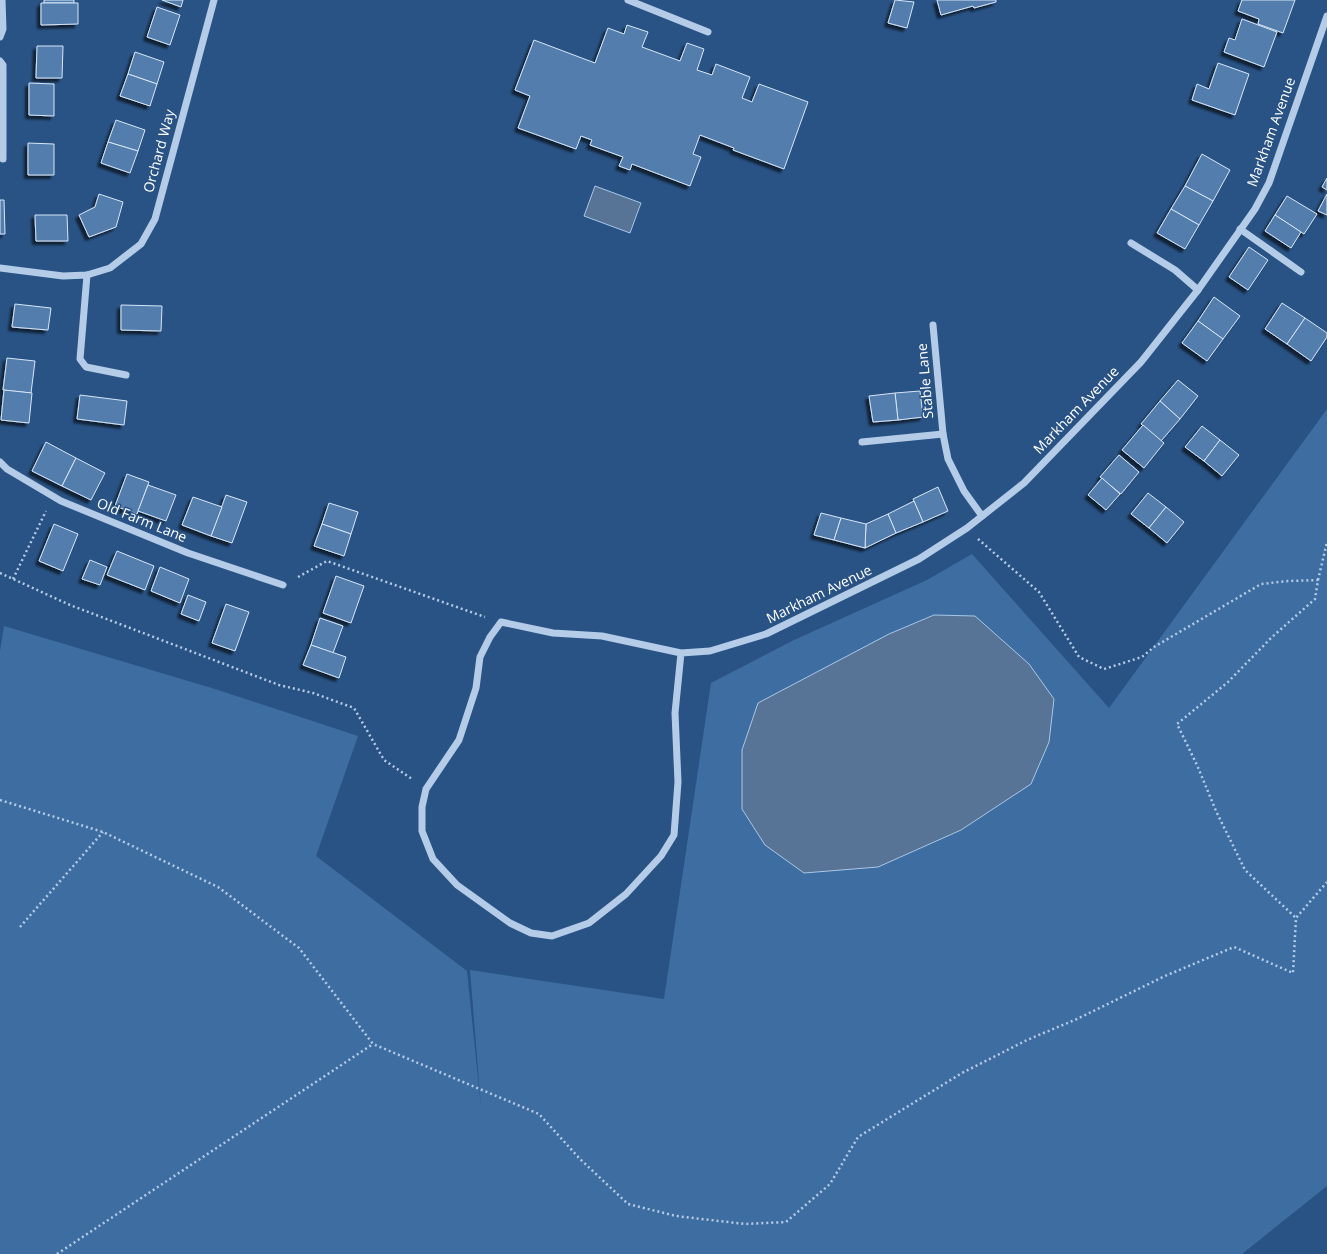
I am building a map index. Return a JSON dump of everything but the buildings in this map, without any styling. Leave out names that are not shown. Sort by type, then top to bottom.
[{"type":"street","points":[[0,37],[3,28],[2,0]]},
{"type":"street","name":"Orchard Way","points":[[0,268],[63,276],[87,275],[110,268],[141,244],[155,219],[214,0]]},
{"type":"street","points":[[628,0],[708,32]]},
{"type":"street","name":"Markham Avenue","points":[[501,622],[553,633],[602,636],[681,653],[710,651],[766,634],[919,559],[967,528],[1024,483],[1141,362],[1198,290],[1255,209],[1269,183],[1327,16]]},
{"type":"street","points":[[0,60],[3,65],[3,159]]},
{"type":"street","points":[[1240,229],[1301,272]]},
{"type":"street","points":[[1131,243],[1175,270],[1198,290]]},
{"type":"street","points":[[87,275],[80,359],[86,367],[126,375]]},
{"type":"street","name":"Stable Lane","points":[[933,325],[943,434],[948,459],[964,491],[982,516]]},
{"type":"street","name":"Stable Lane","points":[[862,442],[943,434]]},
{"type":"street","name":"Old Farm Lane","points":[[0,462],[7,469],[53,497],[188,552],[283,585]]},
{"type":"street","points":[[501,622],[490,637],[480,657],[476,688],[459,740],[426,789],[422,807],[422,831],[433,859],[457,885],[510,923],[531,933],[552,936],[589,923],[626,894],[661,856],[674,835],[678,782],[675,712],[681,653]]},
{"type":"path","points":[[13,578],[53,497]]},
{"type":"path","points":[[967,528],[987,548],[1039,592],[1079,657],[1104,669],[1142,658],[1154,647],[1261,584],[1318,580]]},
{"type":"path","points":[[1296,918],[1245,870],[1216,812],[1197,765],[1177,724],[1228,682],[1272,637],[1315,599],[1327,542]]},
{"type":"path","points":[[283,585],[327,561],[501,622]]},
{"type":"path","points":[[0,573],[70,605],[279,685],[313,693],[354,708],[384,760],[426,789]]},
{"type":"path","points":[[0,800],[103,832],[218,887],[299,948],[373,1044],[539,1114],[580,1159],[628,1204],[676,1216],[745,1224],[786,1222],[830,1184],[858,1137],[962,1073],[1027,1040],[1077,1019],[1165,976],[1234,947],[1293,973],[1296,918],[1327,882]]},
{"type":"path","points":[[20,927],[103,832]]},
{"type":"path","points":[[56,1254],[373,1044]]},
{"type":"shaded area","points":[[595,186],[641,203],[630,233],[584,216]]},
{"type":"shaded area","points":[[1327,409],[1327,1186],[1242,1254],[0,1254],[0,651],[4,626],[215,689],[358,736],[316,856],[467,971],[481,1107],[470,970],[664,999],[711,683],[794,640],[927,580],[972,554],[1109,708]]},
{"type":"shaded area","points":[[934,615],[975,616],[1029,664],[1054,699],[1049,742],[1031,784],[961,830],[878,867],[804,873],[765,845],[742,809],[742,750],[758,703],[889,634]]}]
